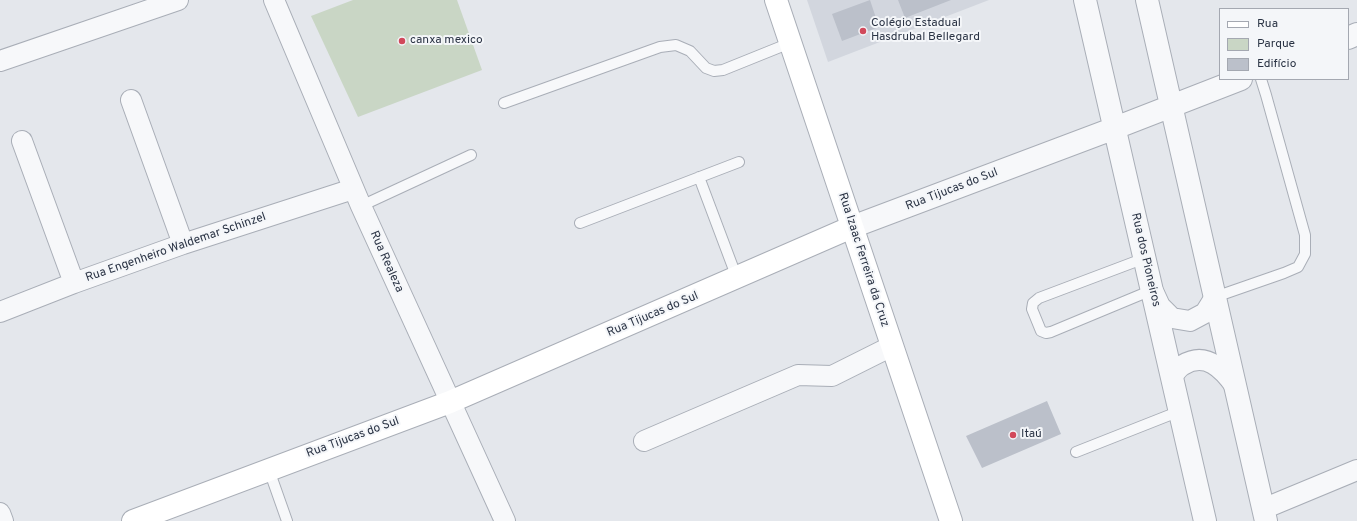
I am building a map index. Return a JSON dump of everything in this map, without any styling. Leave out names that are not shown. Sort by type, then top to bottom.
[{"type":"main road","name":"Rua Izaac Ferreira da Cruz","points":[[776,0],[892,346],[948,520]]},
{"type":"main road","name":"Rua Tijucas do Sul","points":[[133,521],[162,516],[269,470],[450,402],[852,227]]},
{"type":"street","points":[[0,61],[178,0]]},
{"type":"street","name":"Rua Realeza","points":[[274,0],[357,198],[505,521]]},
{"type":"street","name":"Rua dos Pioneiros","points":[[1085,0],[1205,521]]},
{"type":"street","points":[[1147,0],[1264,515],[1357,470]]},
{"type":"street","name":"Rua Tijucas do Sul","points":[[852,227],[1238,80]]},
{"type":"street","points":[[131,100],[183,244]]},
{"type":"street","points":[[22,141],[74,283]]},
{"type":"street","name":"Rua Engenheiro Waldemar Schinzel","points":[[0,312],[74,283],[183,244],[357,198]]},
{"type":"street","points":[[1152,290],[1160,306],[1172,318],[1190,321],[1205,313],[1215,297]]},
{"type":"street","points":[[644,442],[798,375],[832,376],[892,346]]},
{"type":"street","points":[[1172,376],[1182,365],[1197,360],[1213,363],[1225,372],[1235,386]]},
{"type":"street","points":[[0,513],[3,521]]},
{"type":"lane","points":[[504,103],[660,46],[676,44],[690,51],[706,68],[714,71],[723,70],[790,44]]},
{"type":"lane","points":[[1215,297],[1284,273],[1298,266],[1305,254],[1305,235],[1266,94],[1260,80]]},
{"type":"lane","points":[[357,198],[471,155]]},
{"type":"lane","points":[[580,223],[739,162]]},
{"type":"lane","points":[[699,177],[737,278]]},
{"type":"lane","points":[[1145,258],[1039,298],[1033,303],[1032,309],[1041,331],[1046,333],[1152,290]]},
{"type":"lane","points":[[1076,452],[1180,411]]},
{"type":"lane","points":[[269,470],[287,521]]},
{"type":"shaded area","name":"Colégio Estadual Hasdrubal Bellegard","points":[[807,0],[989,0],[828,62]]},
{"type":"green space","name":"canxa mexico","points":[[353,0],[457,0],[482,70],[358,117],[311,16]]},
{"type":"building","points":[[870,0],[879,27],[842,41],[832,14]]},
{"type":"building","points":[[898,0],[951,0],[905,18]]},
{"type":"building","name":"Itaú","points":[[1047,401],[1061,434],[982,468],[966,436]]},
{"type":"place","name":"Colégio Estadual Hasdrubal Bellegard","points":[[863,31]]},
{"type":"place","name":"canxa mexico","points":[[402,41]]},
{"type":"place","name":"Itaú","points":[[1013,435]]}]
